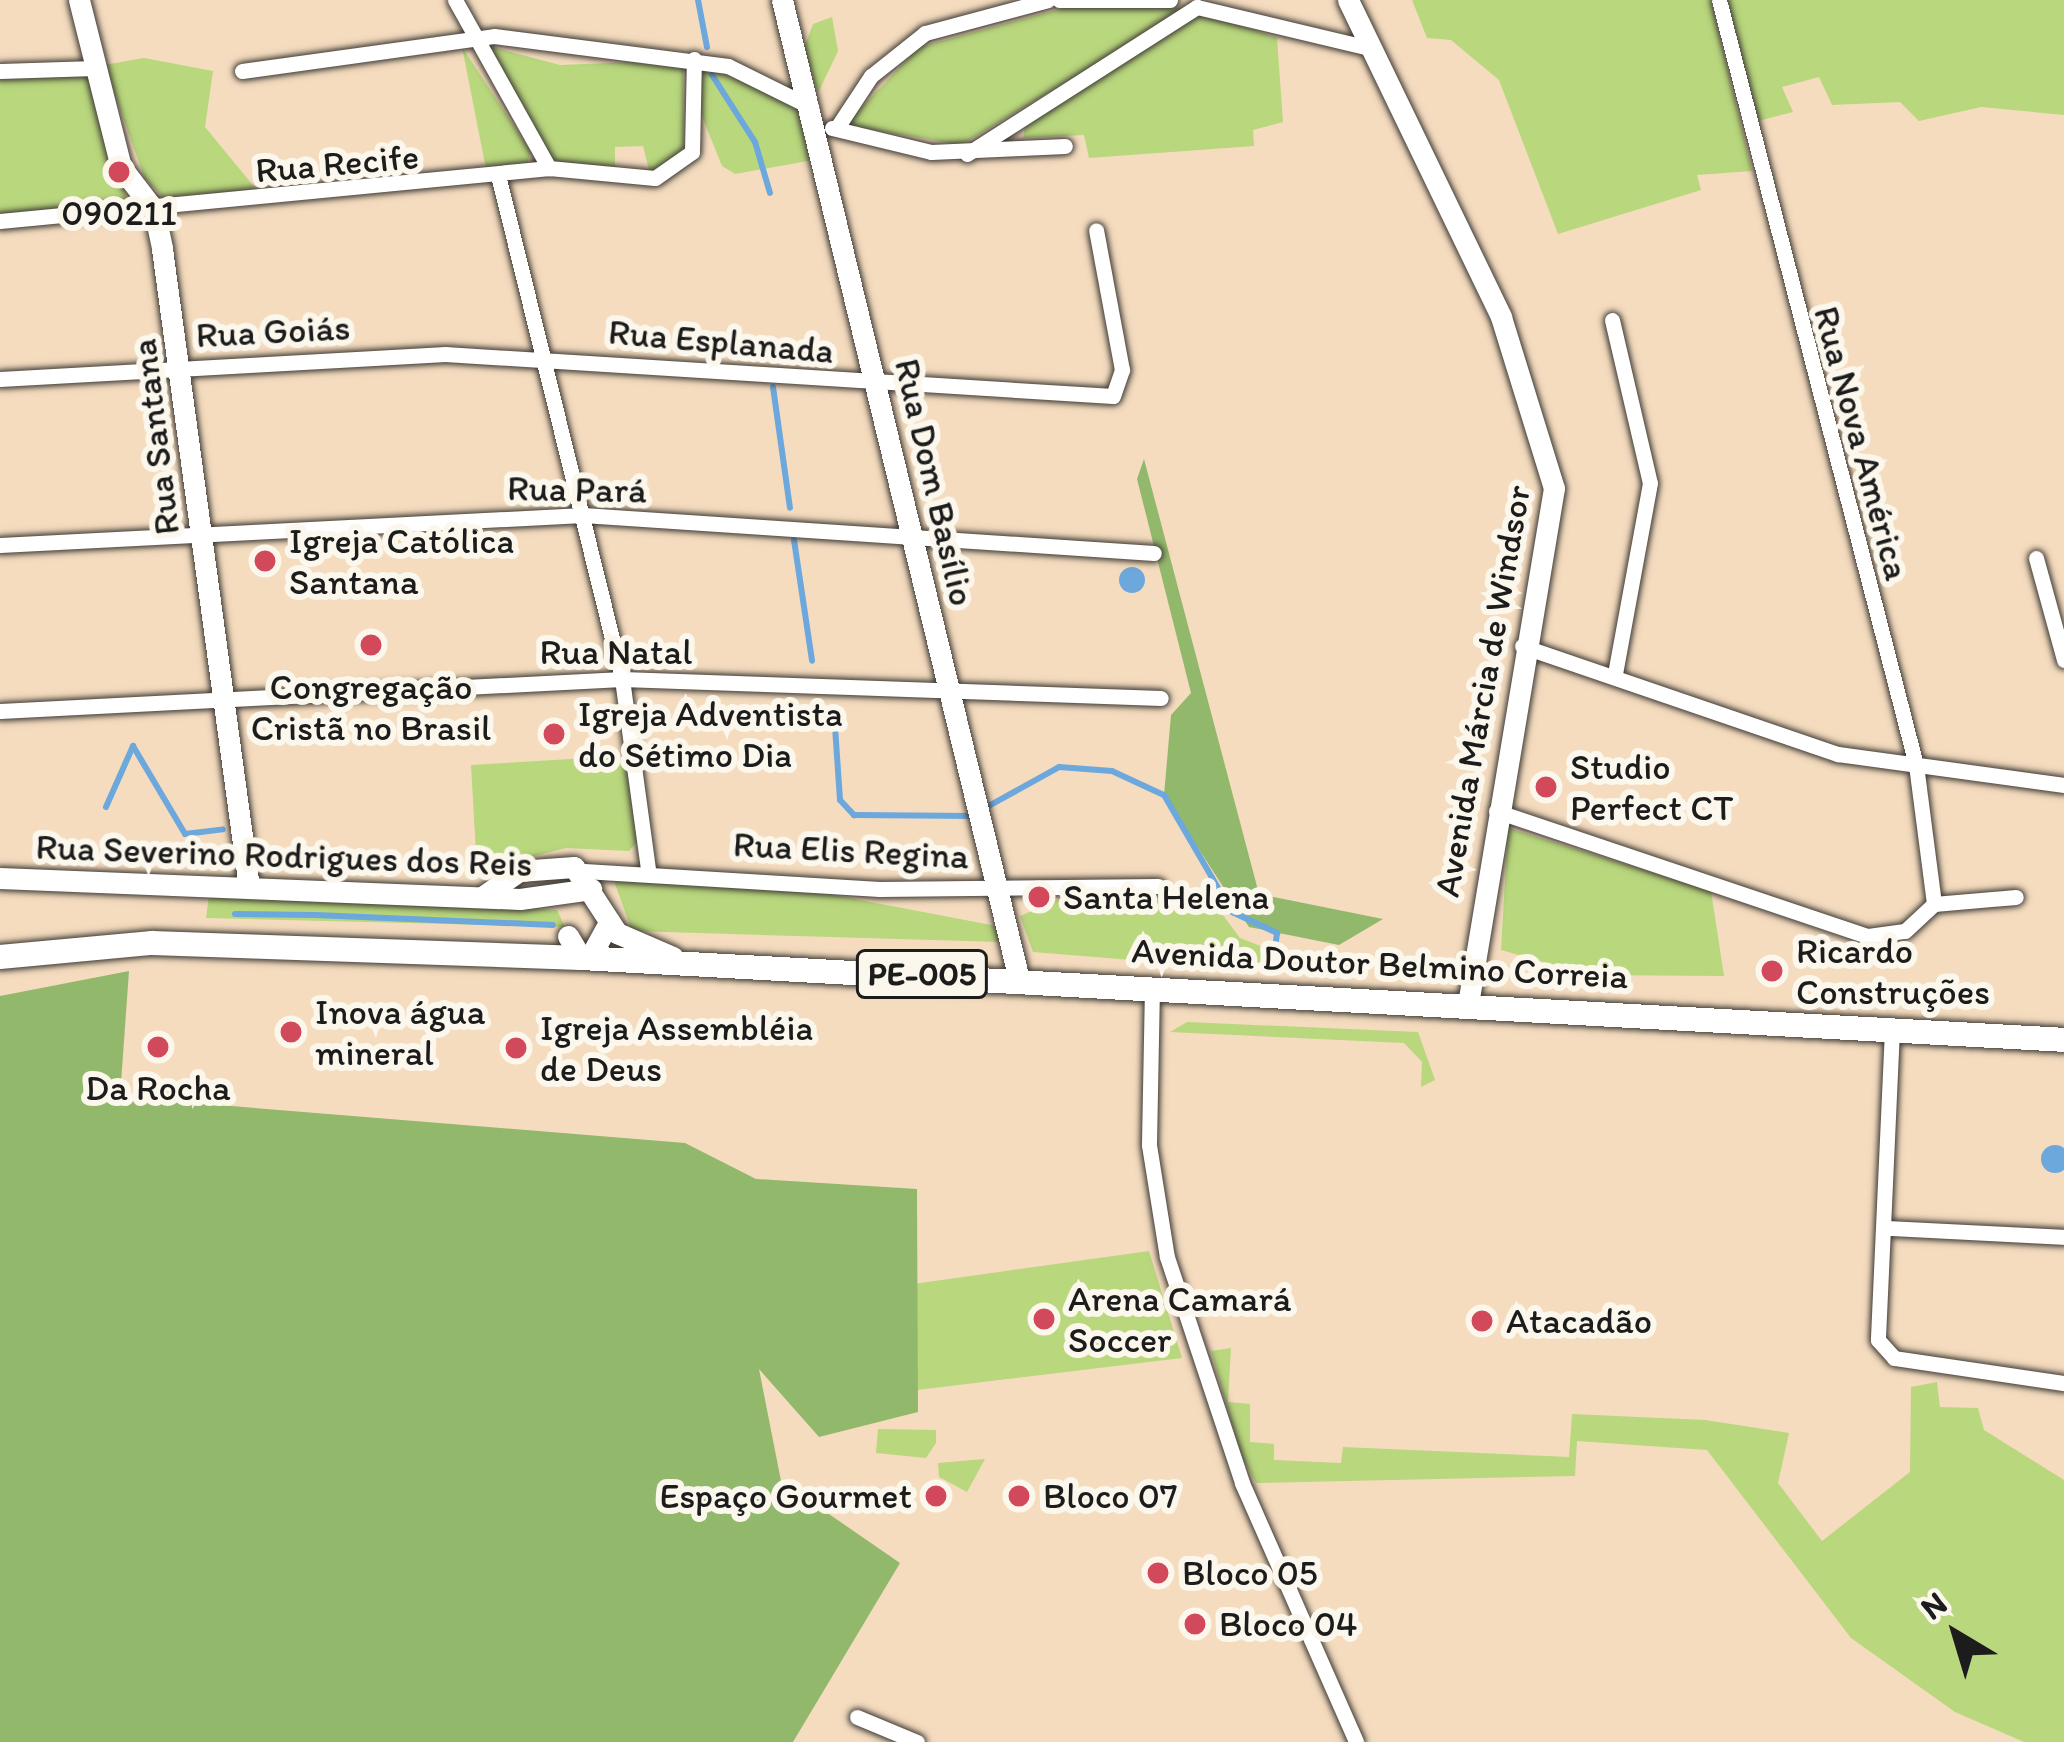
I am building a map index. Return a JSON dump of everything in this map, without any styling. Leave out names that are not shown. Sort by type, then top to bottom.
[{"type":"main road","name":"Avenida Doutor Belmino Correia","points":[[0,957],[152,943],[568,950],[692,963],[2064,1040]]},
{"type":"street","name":"Rua Santana","points":[[80,0],[122,167],[154,210],[182,366],[218,696],[248,880]]},
{"type":"street","points":[[455,0],[469,37],[549,168]]},
{"type":"street","name":"Rua Dom Basílio","points":[[782,0],[813,109],[828,129],[878,384],[1019,980]]},
{"type":"street","points":[[1048,0],[925,33],[872,76],[828,129],[967,154],[1065,146]]},
{"type":"street","points":[[1059,0],[1170,0]]},
{"type":"street","name":"Avenida Márcia de Windsor","points":[[1348,0],[1502,316],[1548,446],[1548,545],[1522,646],[1493,810],[1468,1004]]},
{"type":"street","name":"Rua Nova América","points":[[1719,0],[1916,765],[1934,904]]},
{"type":"street","points":[[967,154],[1196,3],[1369,47]]},
{"type":"street","points":[[242,71],[469,37],[694,59],[813,109]]},
{"type":"street","name":"Rua Recife","points":[[0,220],[499,179],[549,168],[640,179],[677,171],[694,144],[694,59]]},
{"type":"street","points":[[0,71],[94,68]]},
{"type":"street","points":[[499,179],[550,357],[622,679],[648,870]]},
{"type":"street","name":"Rua Esplanada","points":[[550,357],[1104,397],[1119,392],[1122,370],[1096,230]]},
{"type":"street","points":[[1612,320],[1651,483],[1616,674]]},
{"type":"street","name":"Rua Goiás","points":[[0,379],[182,366],[550,357]]},
{"type":"street","name":"Rua Pará","points":[[0,545],[583,515],[1154,553]]},
{"type":"street","points":[[2036,558],[2064,660]]},
{"type":"street","points":[[1522,646],[1616,674],[1781,739],[1916,765],[2064,785]]},
{"type":"street","name":"Rua Natal","points":[[0,711],[218,696],[622,679],[1161,698]]},
{"type":"street","points":[[1493,810],[1868,935],[1905,931],[1934,904],[2016,897]]},
{"type":"street","points":[[482,897],[536,865],[588,880],[609,922],[568,950]]},
{"type":"street","name":"Rua Elis Regina","points":[[588,880],[612,870],[648,870],[879,889],[997,884],[1158,886]]},
{"type":"street","name":"Rua Severino Rodrigues dos Reis","points":[[0,878],[248,880],[482,897],[566,898],[588,880]]},
{"type":"street","name":"Rua Severino Rodrigues dos Reis","points":[[566,898],[568,950]]},
{"type":"street","name":"Avenida Doutor Belmino Correia","points":[[609,922],[636,946],[692,963]]},
{"type":"street","points":[[1152,987],[1149,1145],[1167,1257],[1243,1483],[1357,1742]]},
{"type":"street","points":[[1892,1029],[1889,1228],[1878,1340],[1894,1358],[2064,1383]]},
{"type":"street","points":[[1889,1228],[2064,1237]]},
{"type":"street","points":[[857,1717],[917,1742]]},
{"type":"green space","points":[[1412,0],[1711,0],[1752,171],[1697,175],[1701,190],[1558,234],[1499,80],[1451,40],[1427,38]]},
{"type":"green space","points":[[1726,0],[2064,0],[2064,115],[1981,107],[1919,121],[1900,102],[1832,105],[1819,77],[1782,87],[1793,112],[1758,121]]},
{"type":"green space","points":[[1064,8],[1189,8],[961,145],[845,125],[919,47]]},
{"type":"green space","points":[[1201,12],[1277,38],[1283,122],[1253,130],[1254,146],[1089,158],[1084,135],[1023,138],[1026,121]]},
{"type":"green space","points":[[832,17],[838,51],[818,93],[804,48],[813,24]]},
{"type":"green space","points":[[477,43],[560,65],[683,60],[684,155],[667,170],[649,170],[643,146],[615,147],[615,172],[551,163]]},
{"type":"green space","points":[[462,47],[531,152],[527,163],[487,174]]},
{"type":"green space","points":[[144,58],[213,71],[205,127],[256,189],[164,198],[145,179],[104,65]]},
{"type":"green space","points":[[706,66],[804,109],[819,159],[735,174],[722,166],[695,99]]},
{"type":"green space","points":[[86,71],[128,201],[121,213],[0,221],[0,77]]},
{"type":"green space","points":[[1144,459],[1259,894],[1383,919],[1339,945],[1249,927],[1164,795],[1171,715],[1191,693],[1137,479]]},
{"type":"green space","points":[[620,756],[631,762],[638,841],[629,851],[566,848],[477,871],[471,765]]},
{"type":"green space","points":[[1508,828],[1711,891],[1724,976],[1589,975],[1501,950]]},
{"type":"green space","points":[[613,878],[802,889],[1002,927],[1001,942],[632,931]]},
{"type":"green space","points":[[210,888],[557,910],[565,927],[206,918]]},
{"type":"green space","points":[[1078,891],[1208,895],[1240,938],[1263,947],[1267,971],[1033,952],[1020,916]]},
{"type":"green space","points":[[129,971],[120,1097],[685,1143],[756,1179],[917,1189],[918,1412],[819,1437],[759,1369],[781,1481],[900,1563],[793,1742],[0,1742],[0,996]]},
{"type":"green space","points":[[1187,1022],[1418,1032],[1435,1080],[1421,1087],[1422,1062],[1404,1043],[1170,1032]]},
{"type":"green space","name":"Arena Camará Soccer","points":[[1149,1251],[1182,1358],[917,1390],[913,1284]]},
{"type":"green space","points":[[1231,1348],[1228,1402],[1250,1404],[1250,1442],[1274,1444],[1274,1460],[1341,1463],[1343,1447],[1569,1457],[1572,1414],[1705,1420],[1789,1433],[1778,1483],[1822,1541],[1910,1472],[1911,1387],[1937,1382],[1940,1407],[1978,1408],[1984,1430],[2064,1480],[2064,1742],[2024,1742],[1955,1712],[1851,1638],[1707,1450],[1577,1441],[1575,1476],[1256,1483],[1241,1455],[1211,1351]]},
{"type":"green space","points":[[878,1429],[936,1430],[936,1443],[926,1458],[876,1453]]},
{"type":"green space","points":[[985,1459],[967,1492],[939,1477],[938,1463]]},
{"type":"water","points":[[1132,567],[1145,580],[1132,593],[1119,580]]},
{"type":"water","points":[[2055,1145],[2065,1149],[2069,1159],[2065,1169],[2055,1173],[2045,1169],[2041,1159],[2045,1149]]},
{"type":"waterway","points":[[698,0],[707,47]]},
{"type":"waterway","points":[[712,75],[755,142],[770,193]]},
{"type":"waterway","points":[[773,387],[790,508]]},
{"type":"waterway","points":[[794,540],[812,661]]},
{"type":"waterway","points":[[834,712],[840,800],[854,815],[974,816]]},
{"type":"waterway","points":[[106,807],[133,746],[185,834],[223,829]]},
{"type":"waterway","points":[[985,808],[1059,767],[1112,771],[1164,795],[1232,912],[1277,933],[1273,966]]},
{"type":"waterway","points":[[235,914],[313,915]]},
{"type":"waterway","points":[[315,915],[553,925]]},
{"type":"place","name":"090211","points":[[119,172]]},
{"type":"place","name":"Igreja Católica Santana","points":[[265,561]]},
{"type":"place","name":"Congregação Cristã no Brasil","points":[[371,645]]},
{"type":"place","name":"Igreja Adventista do Sétimo Dia","points":[[554,734]]},
{"type":"place","name":"Studio Perfect CT","points":[[1546,787]]},
{"type":"place","name":"Santa Helena","points":[[1039,897]]},
{"type":"place","name":"Ricardo Construções","points":[[1772,971]]},
{"type":"place","name":"Inova água mineral","points":[[291,1032]]},
{"type":"place","name":"Da Rocha","points":[[158,1047]]},
{"type":"place","name":"Igreja Assembléia de Deus","points":[[516,1048]]},
{"type":"place","name":"Arena Camará Soccer","points":[[1044,1319]]},
{"type":"place","name":"Atacadão","points":[[1482,1321]]},
{"type":"place","name":"Espaço Gourmet","points":[[936,1496]]},
{"type":"place","name":"Bloco 07","points":[[1019,1496]]},
{"type":"place","name":"Bloco 05","points":[[1158,1573]]},
{"type":"place","name":"Bloco 04","points":[[1195,1624]]}]
